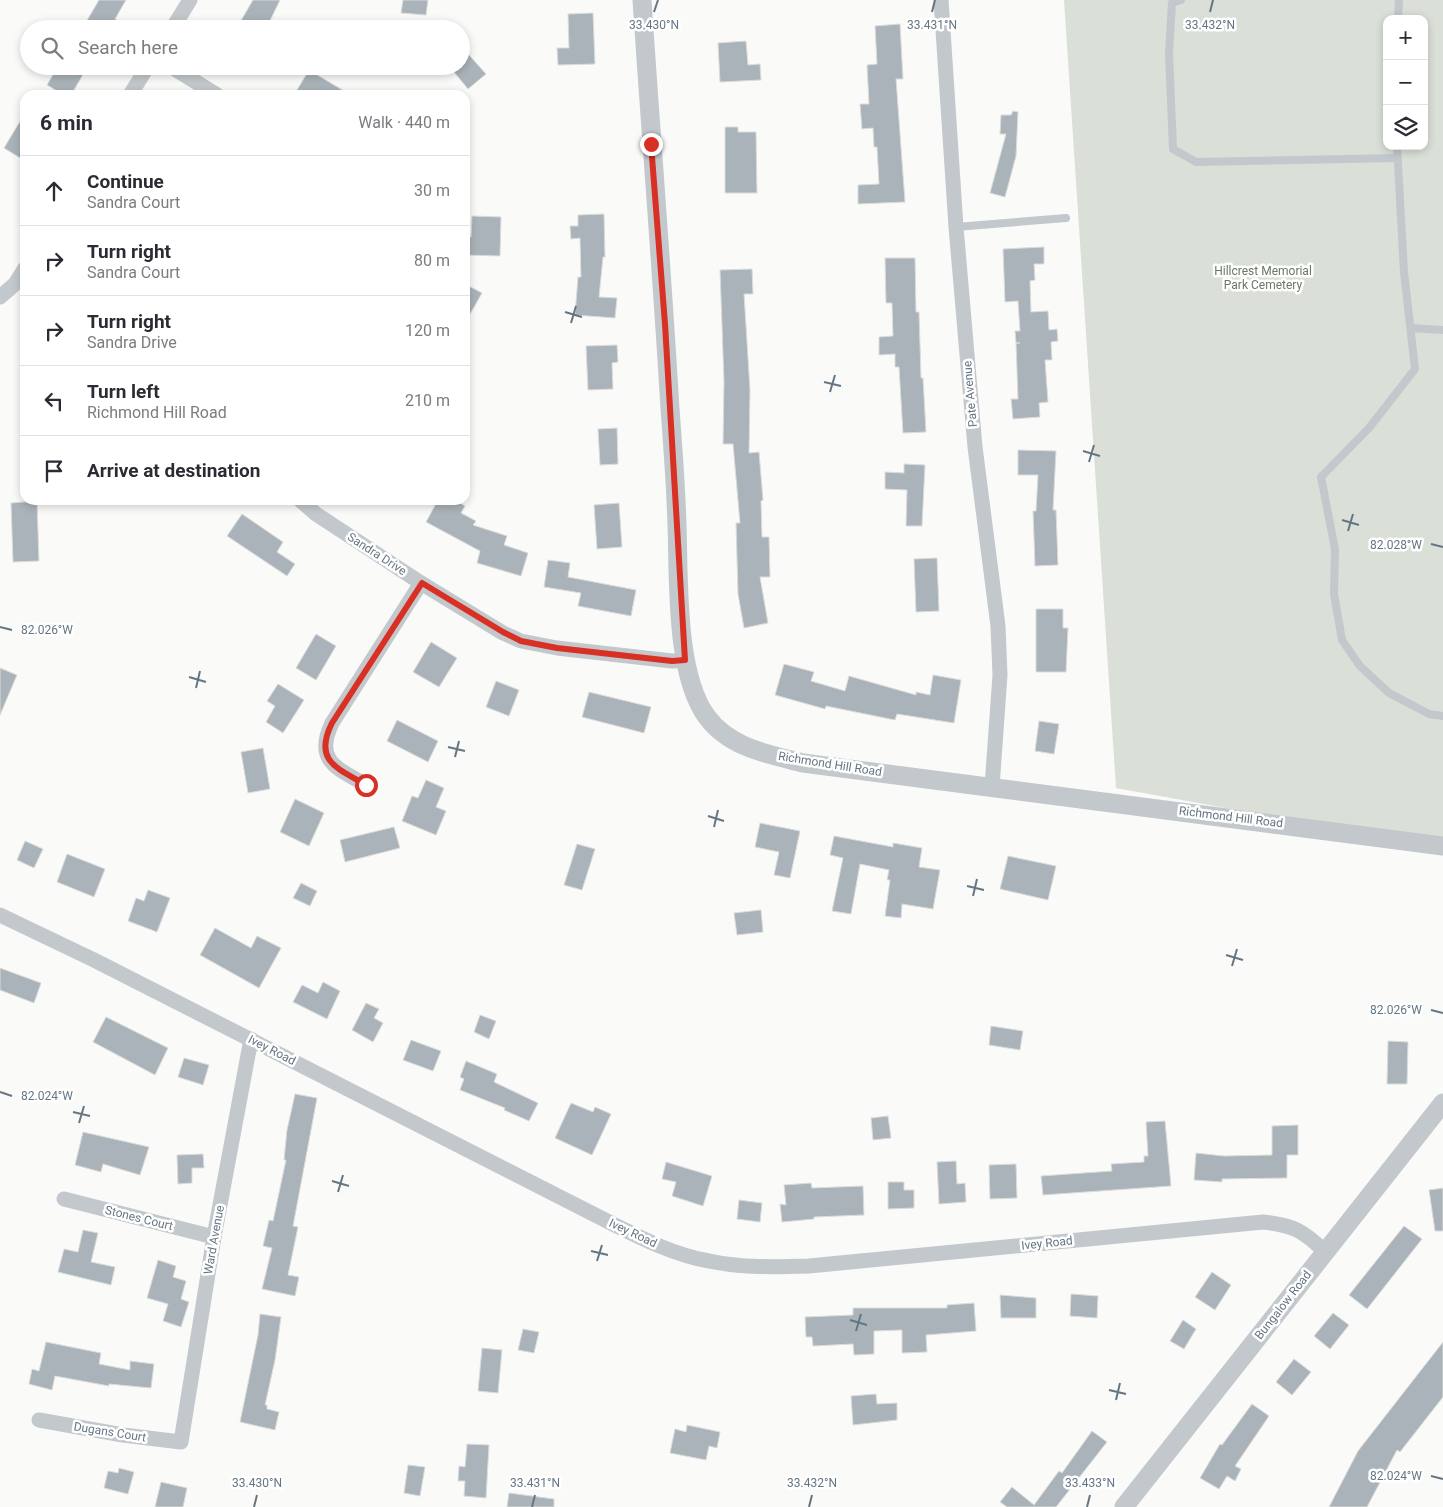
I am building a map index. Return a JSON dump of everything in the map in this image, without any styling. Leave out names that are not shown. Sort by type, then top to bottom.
[{"type":"street","points":[[178,20],[190,0]]},
{"type":"street","name":"Richmond Hill Road","points":[[642,0],[685,660],[692,686],[708,718],[724,734],[737,743],[803,763],[1443,846]]},
{"type":"street","name":"Pate Avenue","points":[[941,0],[956,227],[975,447],[998,626],[1000,675],[992,787]]},
{"type":"street","points":[[133,90],[142,75]]},
{"type":"street","points":[[185,75],[209,90]]},
{"type":"street","points":[[0,298],[20,287]]},
{"type":"street","name":"Sandra Drive","points":[[306,505],[316,514],[422,583],[521,641],[557,648],[672,661],[685,660]]},
{"type":"street","points":[[366,785],[337,768],[327,758],[325,742],[332,723],[422,583]]},
{"type":"street","name":"Ivey Road","points":[[0,915],[94,960],[609,1222],[668,1249],[709,1261],[770,1267],[818,1265],[1264,1222],[1290,1226],[1301,1231],[1325,1252]]},
{"type":"street","name":"Ward Avenue","points":[[181,1442],[214,1237],[251,1040]]},
{"type":"street","name":"Bungalow Road","points":[[1124,1507],[1443,1103]]},
{"type":"street","name":"Stones Court","points":[[64,1199],[214,1237]]},
{"type":"street","name":"Dugans Court","points":[[39,1420],[123,1435],[181,1442]]},
{"type":"lane","points":[[1181,0],[1172,3],[1169,53],[1173,149],[1196,162],[1397,158]]},
{"type":"lane","points":[[1398,15],[1399,0]]},
{"type":"lane","points":[[1397,150],[1404,272],[1415,369],[1369,428],[1321,477],[1335,550],[1334,594],[1342,640],[1360,666],[1389,692],[1430,714],[1443,716]]},
{"type":"lane","points":[[956,227],[1066,218]]},
{"type":"lane","points":[[1411,328],[1443,330]]},
{"type":"green space","name":"Hillcrest Memorial Park Cemetery","points":[[1064,0],[1443,0],[1443,848],[1116,788]]},
{"type":"building","points":[[99,0],[126,0],[115,19],[116,20],[87,20]]},
{"type":"building","points":[[253,0],[280,0],[270,20],[241,20]]},
{"type":"building","points":[[403,0],[428,0],[426,15],[401,13]]},
{"type":"building","points":[[593,13],[595,64],[558,65],[557,48],[569,48],[568,14]]},
{"type":"building","points":[[900,24],[903,79],[896,79],[905,202],[858,204],[858,185],[879,184],[877,147],[874,147],[873,128],[862,129],[860,104],[869,104],[867,65],[877,64],[875,26]]},
{"type":"building","points":[[746,41],[748,65],[760,64],[761,80],[720,82],[718,43]]},
{"type":"building","points":[[470,56],[486,74],[468,89],[456,75],[470,75]]},
{"type":"building","points":[[53,75],[83,75],[74,90],[56,90],[47,85]]},
{"type":"building","points":[[306,75],[317,75],[342,90],[297,90]]},
{"type":"building","points":[[1013,111],[1018,112],[1016,156],[1005,197],[990,193],[1006,134],[1000,134],[1001,115],[1011,115]]},
{"type":"building","points":[[20,121],[20,158],[4,148]]},
{"type":"building","points":[[725,127],[738,127],[738,132],[756,132],[757,193],[725,193]]},
{"type":"building","points":[[604,214],[605,257],[603,257],[599,297],[617,298],[615,318],[575,315],[578,277],[581,277],[580,238],[571,239],[570,226],[578,226],[578,215]]},
{"type":"building","points":[[472,216],[501,217],[500,256],[470,255]]},
{"type":"building","points":[[1044,247],[1044,264],[1034,264],[1035,280],[1030,281],[1031,312],[1048,311],[1049,330],[1057,329],[1058,341],[1051,342],[1052,360],[1045,360],[1048,402],[1039,403],[1040,417],[1013,419],[1011,399],[1018,399],[1015,331],[1020,331],[1018,301],[1005,302],[1003,249]]},
{"type":"building","points":[[885,258],[915,258],[916,312],[919,312],[921,378],[923,378],[926,432],[903,433],[899,367],[895,367],[895,354],[879,355],[879,337],[893,336],[892,303],[886,303]]},
{"type":"building","points":[[752,269],[753,294],[744,294],[750,390],[749,453],[759,452],[763,500],[761,501],[762,537],[769,537],[770,577],[760,577],[768,623],[744,628],[738,594],[736,523],[740,523],[733,444],[723,444],[724,382],[720,270]]},
{"type":"building","points":[[470,287],[482,293],[470,314]]},
{"type":"building","points":[[617,345],[618,362],[612,363],[613,389],[588,390],[586,346]]},
{"type":"building","points":[[617,428],[618,464],[600,465],[598,429]]},
{"type":"building","points":[[1018,450],[1056,451],[1053,510],[1056,510],[1058,565],[1035,566],[1033,511],[1036,511],[1038,475],[1018,475]]},
{"type":"building","points":[[904,464],[925,465],[922,526],[906,526],[907,490],[885,489],[885,472],[904,473]]},
{"type":"building","points":[[11,503],[37,505],[39,561],[13,562]]},
{"type":"building","points":[[619,503],[622,547],[597,549],[594,505]]},
{"type":"building","points":[[435,505],[463,505],[465,506],[461,513],[476,521],[473,525],[507,536],[504,545],[528,553],[521,576],[477,563],[480,551],[426,522]]},
{"type":"building","points":[[242,514],[283,542],[277,552],[295,564],[287,576],[227,536]]},
{"type":"building","points":[[937,558],[939,611],[916,612],[914,559]]},
{"type":"building","points":[[548,560],[570,563],[568,577],[636,590],[631,616],[578,606],[581,593],[544,587]]},
{"type":"building","points":[[1036,609],[1063,609],[1063,628],[1068,628],[1066,672],[1036,672]]},
{"type":"building","points":[[316,634],[336,646],[316,680],[296,668]]},
{"type":"building","points":[[431,642],[457,658],[439,687],[413,672]]},
{"type":"building","points":[[784,664],[814,672],[811,681],[845,691],[849,676],[916,695],[916,692],[930,695],[933,675],[961,680],[954,723],[897,714],[895,720],[826,706],[825,709],[775,695]]},
{"type":"building","points":[[0,668],[17,675],[0,715]]},
{"type":"building","points":[[496,681],[519,690],[509,716],[486,707]]},
{"type":"building","points":[[278,684],[304,700],[283,733],[266,722],[275,706],[267,701]]},
{"type":"building","points":[[589,692],[651,707],[644,733],[582,717]]},
{"type":"building","points":[[397,720],[438,741],[428,762],[387,741]]},
{"type":"building","points":[[1039,721],[1059,724],[1054,754],[1035,751]]},
{"type":"building","points":[[263,748],[270,789],[248,793],[241,752]]},
{"type":"building","points":[[426,780],[444,788],[436,807],[446,811],[436,835],[402,821],[412,796],[418,798]]},
{"type":"building","points":[[295,799],[324,813],[309,846],[280,832]]},
{"type":"building","points":[[760,823],[800,831],[790,878],[774,875],[779,852],[755,847]]},
{"type":"building","points":[[394,827],[400,848],[345,862],[340,840]]},
{"type":"building","points":[[834,836],[893,847],[893,843],[922,848],[919,867],[940,870],[933,909],[902,904],[901,918],[885,916],[890,880],[887,880],[889,870],[860,864],[851,914],[832,911],[843,858],[830,855]]},
{"type":"building","points":[[25,841],[43,849],[34,868],[17,860]]},
{"type":"building","points":[[577,844],[595,849],[582,890],[564,885]]},
{"type":"building","points":[[67,854],[105,869],[94,897],[57,882]]},
{"type":"building","points":[[1008,856],[1056,866],[1048,900],[1000,889]]},
{"type":"building","points":[[301,883],[317,891],[310,906],[293,898]]},
{"type":"building","points":[[148,890],[170,898],[157,932],[128,921],[136,898],[144,901]]},
{"type":"building","points":[[761,910],[763,932],[737,935],[734,913]]},
{"type":"building","points":[[215,928],[251,948],[257,936],[281,948],[259,988],[200,955]]},
{"type":"building","points":[[0,968],[41,983],[34,1003],[0,990]]},
{"type":"building","points":[[323,982],[340,991],[327,1019],[293,1002],[302,985],[318,993]]},
{"type":"building","points":[[366,1003],[379,1009],[374,1018],[383,1023],[373,1042],[352,1030]]},
{"type":"building","points":[[480,1015],[496,1021],[489,1039],[474,1032]]},
{"type":"building","points":[[106,1017],[168,1048],[155,1075],[93,1042]]},
{"type":"building","points":[[991,1026],[1023,1031],[1020,1050],[989,1045]]},
{"type":"building","points":[[411,1040],[441,1051],[433,1071],[403,1060]]},
{"type":"building","points":[[1388,1041],[1408,1042],[1407,1084],[1387,1084]]},
{"type":"building","points":[[184,1058],[209,1065],[203,1085],[178,1077]]},
{"type":"building","points":[[466,1061],[497,1074],[494,1082],[538,1103],[529,1121],[504,1110],[505,1108],[460,1090],[464,1079],[460,1077]]},
{"type":"building","points":[[295,1094],[317,1098],[293,1226],[298,1227],[288,1275],[299,1277],[295,1296],[262,1289],[272,1248],[263,1246],[269,1220],[273,1221],[286,1160],[284,1160],[287,1130]]},
{"type":"building","points":[[571,1103],[593,1112],[595,1107],[611,1114],[592,1155],[555,1138]]},
{"type":"building","points":[[888,1116],[891,1138],[873,1140],[871,1118]]},
{"type":"building","points":[[1165,1121],[1171,1186],[1043,1195],[1041,1176],[1112,1171],[1111,1164],[1144,1162],[1144,1156],[1148,1156],[1146,1122]]},
{"type":"building","points":[[1298,1125],[1298,1155],[1287,1155],[1287,1178],[1222,1179],[1222,1182],[1194,1180],[1196,1153],[1224,1156],[1272,1155],[1272,1126]]},
{"type":"building","points":[[83,1132],[149,1147],[140,1175],[103,1164],[101,1172],[75,1165]]},
{"type":"building","points":[[203,1154],[204,1168],[192,1168],[192,1183],[178,1184],[177,1155]]},
{"type":"building","points":[[956,1161],[957,1184],[965,1183],[966,1202],[939,1204],[937,1162]]},
{"type":"building","points":[[666,1162],[712,1176],[703,1206],[672,1196],[676,1182],[662,1179]]},
{"type":"building","points":[[1016,1164],[1017,1198],[990,1199],[989,1165]]},
{"type":"building","points":[[888,1182],[904,1182],[904,1190],[914,1190],[914,1208],[888,1209]]},
{"type":"building","points":[[811,1183],[812,1188],[863,1186],[864,1215],[814,1217],[814,1219],[782,1222],[780,1204],[786,1205],[784,1185]]},
{"type":"building","points":[[1443,1188],[1443,1231],[1435,1231],[1429,1190]]},
{"type":"building","points":[[739,1200],[762,1203],[760,1222],[737,1219]]},
{"type":"building","points":[[1404,1226],[1422,1239],[1367,1309],[1349,1295]]},
{"type":"building","points":[[83,1230],[98,1233],[91,1262],[115,1267],[111,1285],[58,1272],[64,1249],[78,1252]]},
{"type":"building","points":[[158,1260],[176,1266],[173,1277],[186,1281],[181,1299],[189,1302],[181,1327],[163,1321],[168,1304],[147,1298]]},
{"type":"building","points":[[1212,1272],[1231,1285],[1215,1310],[1195,1297]]},
{"type":"building","points":[[1071,1294],[1098,1296],[1097,1318],[1070,1316]]},
{"type":"building","points":[[1000,1295],[1036,1298],[1036,1318],[1001,1318]]},
{"type":"building","points":[[974,1303],[976,1331],[926,1335],[927,1352],[902,1353],[902,1330],[874,1331],[874,1354],[854,1355],[853,1344],[813,1346],[812,1337],[806,1337],[805,1317],[853,1315],[853,1308],[947,1308],[947,1305]]},
{"type":"building","points":[[1333,1313],[1349,1325],[1330,1349],[1314,1336]]},
{"type":"building","points":[[260,1314],[281,1317],[275,1360],[265,1405],[267,1405],[267,1409],[279,1412],[275,1430],[240,1422],[258,1335]]},
{"type":"building","points":[[1183,1320],[1196,1329],[1184,1349],[1170,1341]]},
{"type":"building","points":[[523,1329],[539,1332],[534,1353],[518,1350]]},
{"type":"building","points":[[46,1342],[101,1353],[99,1364],[130,1370],[130,1361],[154,1364],[151,1388],[109,1384],[109,1386],[55,1376],[52,1390],[29,1384],[32,1369],[39,1371]]},
{"type":"building","points":[[1443,1342],[1443,1397],[1400,1452],[1397,1450],[1367,1507],[1329,1507],[1358,1451]]},
{"type":"building","points":[[482,1348],[502,1350],[498,1393],[478,1391]]},
{"type":"building","points":[[1294,1359],[1311,1372],[1292,1395],[1276,1382]]},
{"type":"building","points":[[876,1394],[877,1404],[897,1403],[897,1420],[853,1425],[851,1396]]},
{"type":"building","points":[[1252,1404],[1269,1416],[1235,1466],[1241,1469],[1235,1481],[1227,1476],[1219,1489],[1200,1478],[1220,1444],[1222,1445]]},
{"type":"building","points":[[687,1425],[720,1432],[717,1448],[709,1446],[706,1460],[670,1453],[675,1429],[686,1432]]},
{"type":"building","points":[[1092,1431],[1107,1442],[1056,1507],[1007,1507],[1000,1502],[1012,1487],[1034,1505],[1059,1471],[1062,1473]]},
{"type":"building","points":[[467,1444],[489,1445],[486,1498],[464,1496],[465,1481],[458,1481],[459,1466],[465,1467]]},
{"type":"building","points":[[408,1465],[425,1467],[420,1496],[404,1493]]},
{"type":"building","points":[[119,1468],[134,1472],[128,1494],[104,1488],[108,1471],[118,1473]]},
{"type":"building","points":[[161,1482],[187,1488],[183,1507],[155,1507]]},
{"type":"building","points":[[509,1493],[554,1499],[554,1507],[507,1507]]},
{"type":"route","points":[[366,785],[337,768],[327,758],[324,751],[325,742],[332,723],[422,583],[503,632],[534,645],[672,661],[685,660],[682,634],[676,490],[651,144]]}]
